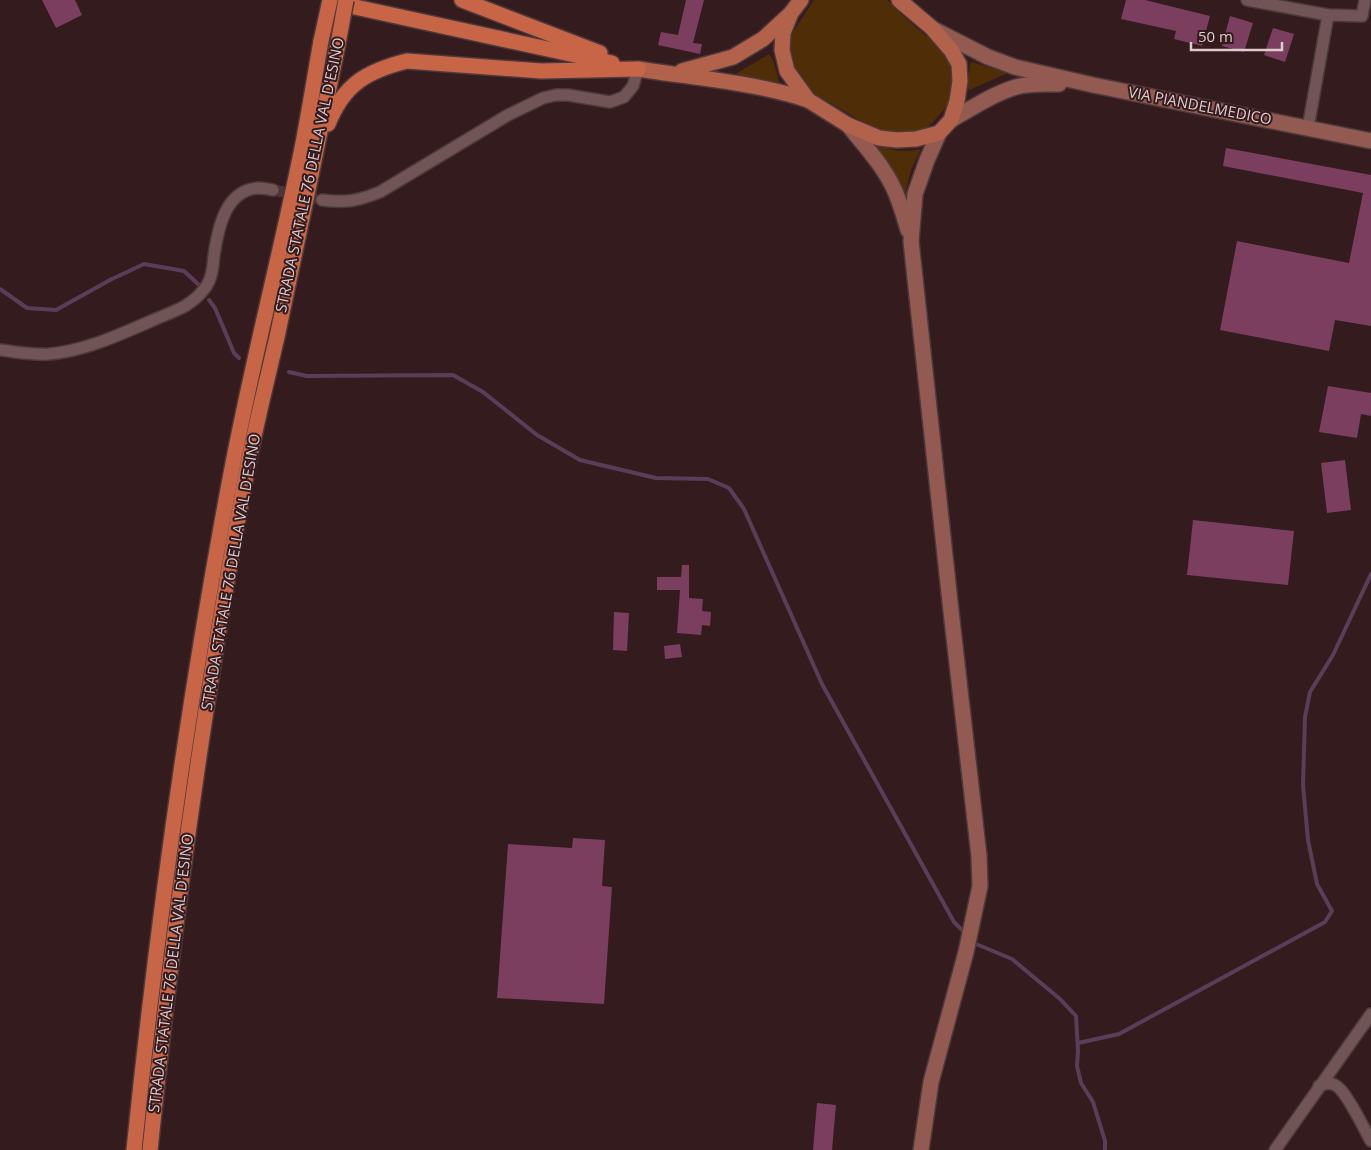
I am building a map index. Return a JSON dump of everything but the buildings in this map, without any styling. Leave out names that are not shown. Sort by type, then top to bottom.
[{"type":"highway","points":[[324,0],[638,69]]},
{"type":"highway","name":"STRADA STATALE 76 DELLA VAL D'ESINO","points":[[134,1150],[148,1013],[180,780],[210,590],[230,475],[300,157],[330,0]]},
{"type":"highway","name":"STRADA STATALE 76 DELLA VAL D'ESINO","points":[[150,1150],[167,986],[195,783],[226,590],[246,477],[315,158],[346,0]]},
{"type":"highway","points":[[462,0],[638,69]]},
{"type":"highway","points":[[315,158],[335,107],[346,91],[371,72],[388,66],[407,62],[541,71],[638,69]]},
{"type":"main road","points":[[670,74],[704,67],[733,57],[764,38],[791,13],[801,0]]},
{"type":"main road","points":[[899,0],[932,28],[950,50],[958,64],[960,80],[957,101],[951,120]]},
{"type":"main road","points":[[791,13],[783,33],[782,50],[787,71],[808,100]]},
{"type":"main road","points":[[932,28],[988,58],[1015,67],[1093,85]]},
{"type":"main road","points":[[638,69],[754,86],[787,93],[808,100],[848,125],[879,138],[897,140],[916,139],[939,133]]},
{"type":"main road","points":[[921,1150],[931,1082],[974,921],[980,886],[979,856],[935,452],[916,298],[912,241],[915,194],[939,133],[951,120],[992,97],[1016,87],[1041,83],[1093,85]]},
{"type":"main road","name":"VIA PIANDELMEDICO","points":[[1093,85],[1371,141]]},
{"type":"main road","points":[[848,125],[879,164],[893,187],[912,241]]},
{"type":"street","points":[[1247,0],[1328,15],[1362,16],[1365,0]]},
{"type":"street","points":[[1308,128],[1328,15]]},
{"type":"street","points":[[322,200],[343,203],[380,192],[508,115],[543,98],[568,95],[610,102],[624,97],[633,86],[638,69]]},
{"type":"street","points":[[0,350],[25,354],[50,354],[80,349],[125,333],[186,306],[197,298],[207,286],[212,274],[217,236],[222,217],[232,202],[244,192],[257,188],[273,190]]},
{"type":"street","points":[[1275,1150],[1371,1014]]},
{"type":"street","points":[[1319,1086],[1327,1083],[1335,1085],[1343,1091],[1371,1141]]},
{"type":"shaded area","points":[[814,0],[887,0],[945,52],[954,75],[950,99],[946,107],[933,122],[926,128],[908,135],[876,130],[802,86],[788,58],[790,40],[793,32]]},
{"type":"shaded area","points":[[769,54],[773,60],[779,81],[778,84],[738,76],[737,73]]},
{"type":"shaded area","points":[[972,62],[1008,73],[969,90],[970,64]]},
{"type":"shaded area","points":[[872,144],[897,150],[921,149],[911,170],[905,194]]},
{"type":"waterway","points":[[0,289],[27,308],[56,310],[110,280],[144,264],[184,271],[199,285]]},
{"type":"waterway","points":[[209,300],[215,308],[234,353],[239,358]]},
{"type":"waterway","points":[[289,372],[307,376],[453,375],[483,392],[537,435],[580,460],[656,478],[708,479],[729,488],[744,509],[822,684],[954,922],[965,933]]},
{"type":"waterway","points":[[1078,1043],[1119,1034],[1325,922],[1332,911],[1317,884],[1308,840],[1303,785],[1305,717],[1310,692],[1333,655],[1371,574]]},
{"type":"waterway","points":[[972,940],[976,944],[1012,959],[1060,999],[1076,1016],[1077,1066],[1081,1083],[1093,1102],[1105,1141],[1105,1150]]},
{"type":"tunnel","points":[[273,190],[322,200]]}]
